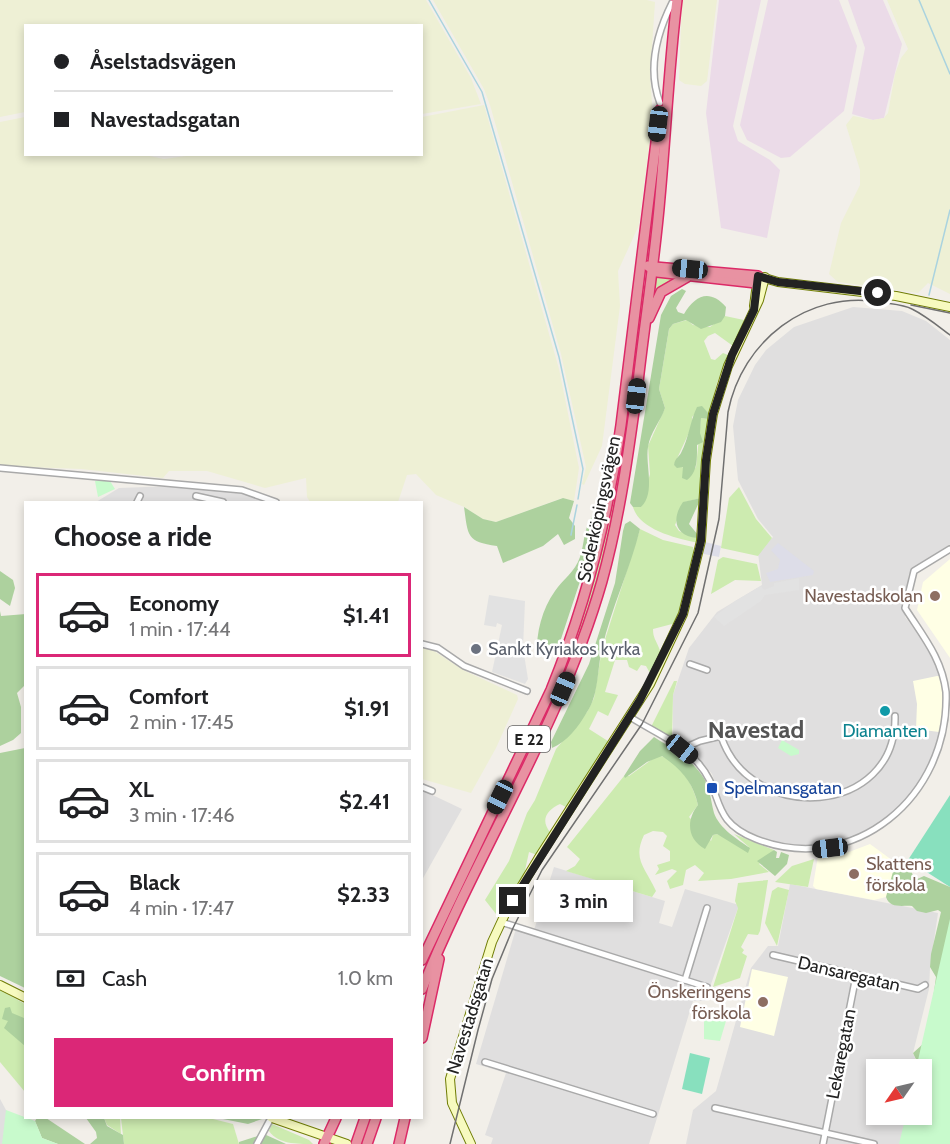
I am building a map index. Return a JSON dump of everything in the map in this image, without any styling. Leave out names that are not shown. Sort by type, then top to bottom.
[{"type":"highway","name":"Söderköpingsvägen","points":[[423,958],[538,720],[570,644],[588,589],[614,476],[674,1]]},
{"type":"highway","name":"Söderköpingsvägen","points":[[423,987],[446,930],[548,724],[586,632],[602,581],[620,504],[643,337],[660,197],[674,1]]},
{"type":"highway","points":[[660,197],[657,252],[659,259],[667,266]]},
{"type":"highway","points":[[642,253],[650,269],[657,272],[761,280]]},
{"type":"highway","points":[[640,280],[650,269],[667,266],[761,280]]},
{"type":"highway","points":[[643,337],[651,310],[661,292],[676,281],[690,276]]},
{"type":"highway","points":[[423,1034],[446,930]]},
{"type":"highway","points":[[326,1142],[336,1119]]},
{"type":"highway","points":[[356,1144],[365,1119]]},
{"type":"highway","points":[[367,1144],[376,1119]]},
{"type":"highway","points":[[399,1144],[405,1119]]},
{"type":"street","points":[[761,280],[887,295],[950,307]]},
{"type":"street","name":"Navestadsgatan","points":[[471,1144],[452,1103],[450,1079],[501,922],[557,827],[630,717],[665,654],[688,599],[701,541],[706,460],[713,414],[732,355],[754,310],[761,280]]},
{"type":"street","points":[[0,468],[242,490],[273,501]]},
{"type":"street","points":[[196,496],[218,501]]},
{"type":"street","points":[[630,717],[682,749],[704,771],[724,818],[753,838],[782,847],[818,849],[852,842],[885,826],[906,810],[934,772],[947,718],[946,693],[940,666],[927,638],[906,609],[914,571],[950,549]]},
{"type":"street","points":[[423,644],[438,648],[464,666],[527,691]]},
{"type":"street","points":[[690,664],[706,670]]},
{"type":"street","points":[[682,749],[700,741],[721,736],[729,755],[740,769],[770,790],[798,797],[835,795],[848,791],[873,776],[883,765],[894,740],[895,716]]},
{"type":"street","points":[[423,787],[432,791]]},
{"type":"street","points":[[685,981],[707,908]]},
{"type":"street","points":[[501,922],[707,987]]},
{"type":"street","name":"Dansaregatan","points":[[773,954],[856,976],[918,989],[925,985]]},
{"type":"street","name":"Lekaregatan","points":[[823,1144],[856,976]]},
{"type":"street","points":[[0,985],[24,997]]},
{"type":"street","name":"Navestadsgatan","points":[[485,1062],[653,1114]]},
{"type":"street","points":[[715,1108],[874,1144]]},
{"type":"street","points":[[257,1144],[271,1119]]},
{"type":"street","points":[[275,1119],[326,1142],[344,1143]]},
{"type":"shaded area","points":[[0,0],[426,0],[471,78],[481,104],[423,114],[423,24],[24,24],[24,112],[0,117]]},
{"type":"shaded area","points":[[433,0],[647,0],[655,2],[650,77],[653,115],[639,225],[618,271],[620,306],[602,446],[584,485],[582,484],[586,467],[561,354],[490,105],[484,89]]},
{"type":"shaded area","points":[[682,0],[717,0],[707,81],[701,86],[685,84],[679,80]]},
{"type":"shaded area","points":[[719,0],[761,0],[733,126],[738,141],[770,160],[780,170],[767,238],[721,228],[706,113]]},
{"type":"shaded area","points":[[768,0],[839,0],[857,46],[844,111],[790,157],[781,158],[747,140],[740,125]]},
{"type":"shaded area","points":[[848,0],[883,0],[902,44],[884,118],[873,120],[852,114],[865,48]]},
{"type":"shaded area","points":[[887,0],[950,0],[950,294],[928,283],[918,293],[838,282],[829,274],[841,223],[860,185],[860,170],[846,125],[853,116],[873,120],[884,118],[888,113],[895,74],[901,58],[908,49]]},
{"type":"shaded area","points":[[484,105],[559,369],[579,468],[574,501],[562,498],[496,522],[483,519],[464,507],[436,495],[416,474],[407,475],[398,501],[309,501],[306,478],[265,488],[207,471],[169,471],[163,478],[81,469],[0,466],[0,122],[24,117],[24,156],[150,156],[164,159],[186,156],[423,156],[423,117]]},
{"type":"shaded area","points":[[853,307],[902,311],[926,321],[950,340],[950,544],[909,574],[905,598],[905,617],[923,640],[941,676],[945,708],[938,750],[925,782],[902,809],[873,829],[838,843],[799,846],[769,840],[742,829],[727,817],[712,774],[695,754],[673,738],[673,695],[689,648],[717,612],[762,585],[758,553],[773,537],[758,519],[738,480],[733,426],[738,400],[755,365],[766,350],[794,327]]},
{"type":"shaded area","points":[[173,486],[246,492],[268,501],[98,501],[119,488]]},
{"type":"shaded area","points":[[701,541],[721,546],[719,557],[699,553]]},
{"type":"shaded area","points":[[778,543],[814,571],[813,575],[770,582],[766,573],[778,569],[780,560],[771,550]]},
{"type":"shaded area","name":"Navestadskolan","points":[[950,559],[950,658],[917,610],[923,582]]},
{"type":"shaded area","points":[[799,578],[799,590],[765,595],[761,601],[724,626],[714,617],[761,586],[764,590],[774,586],[774,583]]},
{"type":"shaded area","points":[[489,595],[525,601],[523,648],[528,679],[525,684],[492,672],[502,625],[497,623],[496,627],[484,625]]},
{"type":"shaded area","points":[[423,647],[434,651],[463,670],[517,695],[518,699],[496,748],[471,793],[423,779]]},
{"type":"shaded area","points":[[940,676],[943,690],[943,721],[939,732],[916,729],[917,704],[913,681]]},
{"type":"shaded area","points":[[423,790],[462,809],[423,878]]},
{"type":"shaded area","name":"Skattens förskola","points":[[870,844],[896,863],[886,897],[874,900],[816,889],[813,886],[818,856],[849,852]]},
{"type":"shaded area","points":[[554,867],[665,901],[659,923],[672,927],[685,889],[739,905],[705,1001],[693,1001],[649,1144],[491,1144],[493,1138],[485,1135],[506,1073],[476,1064],[517,925],[534,930]]},
{"type":"shaded area","points":[[790,884],[938,913],[929,989],[913,1053],[915,1059],[866,1059],[866,1125],[913,1125],[909,1144],[686,1144],[693,1110],[716,1091],[751,968],[768,946],[778,946]]},
{"type":"shaded area","name":"Önskeringens förskola","points":[[752,969],[788,977],[774,1036],[740,1027]]},
{"type":"shaded area","points":[[0,1099],[6,1110],[21,1144],[0,1144]]},
{"type":"green space","points":[[660,144],[649,261],[646,256]]},
{"type":"green space","points":[[647,275],[627,432],[609,535],[580,636],[547,717],[537,734],[578,630],[605,537],[620,465],[642,297]]},
{"type":"green space","points":[[652,275],[679,278],[666,284],[650,304]]},
{"type":"green space","points":[[682,289],[686,291],[676,308],[678,312],[684,314],[698,299],[708,296],[720,301],[726,307],[725,316],[721,322],[701,329],[686,320],[673,324],[669,329],[659,389],[665,408],[651,436],[647,454],[648,494],[641,507],[633,507],[630,503],[661,315],[671,296]]},
{"type":"green space","points":[[725,316],[744,320],[733,346],[715,333],[704,341],[711,359],[715,360],[723,353],[728,355],[717,383],[709,414],[702,407],[692,417],[693,424],[674,465],[693,470],[696,467],[701,418],[708,419],[702,452],[701,498],[685,502],[675,525],[679,531],[697,538],[697,542],[694,542],[650,527],[642,521],[633,507],[641,507],[650,474],[648,446],[665,408],[659,389],[669,329],[673,324],[687,320],[693,325],[710,327]]},
{"type":"green space","points":[[702,406],[709,414],[708,419],[701,418],[700,433],[703,442],[697,445],[695,469],[687,480],[682,478],[683,467],[677,468],[674,463],[684,447],[697,407]]},
{"type":"green space","points":[[95,481],[110,481],[115,489],[98,497]]},
{"type":"green space","points":[[739,487],[756,519],[772,538],[758,556],[721,548],[729,498]]},
{"type":"green space","points":[[563,498],[574,501],[569,518],[575,526],[575,539],[564,545],[558,534],[543,546],[503,563],[497,546],[479,542],[470,536],[468,531],[464,507],[483,519],[496,522]]},
{"type":"green space","points":[[701,498],[689,524],[698,535],[697,538],[690,537],[677,526],[677,515],[683,502]]},
{"type":"green space","points":[[592,517],[598,518],[590,551],[560,642],[555,652],[537,654],[543,613],[550,598],[578,562],[587,527]]},
{"type":"green space","points":[[630,521],[640,529],[606,634],[594,698],[568,738],[552,748],[551,742],[589,664],[615,583],[625,524]]},
{"type":"green space","points":[[640,529],[663,540],[693,547],[694,553],[683,592],[686,593],[676,623],[653,629],[660,654],[651,675],[646,666],[641,665],[637,671],[629,667],[627,660],[615,660],[605,692],[618,695],[608,716],[598,711],[589,729],[611,743],[568,808],[560,804],[548,812],[545,819],[550,832],[537,855],[529,852],[524,875],[500,914],[496,914],[485,900],[509,861],[527,813],[535,800],[556,749],[587,712],[594,698],[602,649]]},
{"type":"green space","points":[[723,557],[757,564],[761,581],[735,580],[711,594],[718,560]]},
{"type":"green space","points":[[0,571],[13,580],[15,588],[10,606],[0,599]]},
{"type":"green space","points":[[0,611],[1,616],[24,614],[24,686],[17,693],[21,707],[21,733],[0,746]]},
{"type":"green space","points":[[674,681],[677,681],[673,695],[672,740],[651,727]]},
{"type":"green space","points":[[654,737],[679,753],[696,768],[707,784],[716,818],[729,833],[750,848],[748,853],[717,834],[713,835],[705,849],[699,845],[690,829],[694,811],[698,805],[693,789],[675,766],[662,756],[647,762],[625,778],[624,776],[640,751]]},
{"type":"green space","points":[[782,740],[799,750],[799,754],[791,756],[778,748]]},
{"type":"green space","points":[[24,748],[24,988],[0,976],[0,753]]},
{"type":"green space","points":[[658,755],[673,762],[689,782],[698,805],[689,817],[711,841],[713,835],[717,834],[750,848],[734,834],[774,850],[759,864],[769,872],[731,879],[698,881],[704,873],[695,865],[686,870],[683,885],[670,889],[667,881],[677,871],[672,869],[655,875],[659,869],[657,865],[670,861],[670,851],[663,846],[667,836],[663,832],[653,831],[644,835],[639,851],[642,864],[656,891],[652,897],[566,871],[575,866],[580,859],[567,847],[624,776],[629,776]]},
{"type":"green space","points":[[950,795],[950,887],[908,860]]},
{"type":"green space","points":[[774,850],[777,852],[776,858],[779,858],[781,852],[789,855],[787,864],[775,876],[757,861]]},
{"type":"green space","points":[[814,859],[808,887],[775,882],[792,866]]},
{"type":"green space","points":[[902,859],[909,866],[915,880],[924,876],[950,887],[950,1144],[932,1125],[932,1059],[916,1059],[913,1053],[923,1044],[933,999],[936,977],[930,967],[931,954],[941,912],[938,910],[926,913],[917,911],[912,906],[897,906],[888,901],[886,897],[896,861]]},
{"type":"green space","points":[[768,880],[760,931],[758,935],[748,934],[741,947],[744,950],[742,953],[747,956],[740,978],[713,987],[738,908],[735,901],[738,883]]},
{"type":"green space","points":[[778,887],[789,890],[777,946],[765,923],[772,891]]},
{"type":"green space","points":[[950,919],[950,1144],[899,1144],[904,1125],[932,1125],[932,1059],[918,1059]]},
{"type":"green space","points":[[0,990],[24,1003],[24,1091],[0,1062]]},
{"type":"green space","points":[[10,1007],[12,1013],[24,1018],[24,1045],[4,1028],[8,1021],[2,1019],[5,1008]]},
{"type":"green space","points":[[718,1011],[726,1021],[720,1041],[704,1039],[704,1017]]},
{"type":"green space","points":[[690,1053],[710,1058],[702,1094],[682,1089]]},
{"type":"green space","points":[[6,1110],[24,1117],[24,1119],[35,1121],[42,1138],[58,1144],[2,1144]]},
{"type":"green space","points":[[48,1119],[85,1144],[58,1144],[42,1138],[35,1121]]},
{"type":"green space","points":[[87,1119],[104,1119],[107,1126],[123,1135],[124,1144],[90,1144],[97,1138],[96,1132]]},
{"type":"green space","points":[[104,1119],[120,1119],[121,1134],[107,1125]]},
{"type":"green space","points":[[121,1119],[213,1119],[233,1124],[239,1144],[124,1144]]},
{"type":"green space","points":[[223,1119],[262,1119],[248,1124]]},
{"type":"green space","points":[[272,1124],[309,1140],[313,1144],[277,1139],[269,1131]]},
{"type":"green space","points":[[264,1134],[286,1144],[239,1144],[239,1142]]},
{"type":"waterway","points":[[429,0],[482,92],[559,357],[583,469],[578,499]]},
{"type":"waterway","points":[[919,0],[950,74]]},
{"type":"waterway","points":[[929,295],[950,210]]},
{"type":"waterway","points":[[571,535],[577,505]]},
{"type":"tram line","points":[[450,1144],[492,979],[513,928],[542,870],[642,724],[698,613],[719,519],[728,412],[736,386],[747,363],[763,343],[782,326],[804,313],[827,304],[853,300],[908,307],[950,335]]},
{"type":"tram line","points":[[911,305],[950,313]]},
{"type":"place","name":"Navestadskolan","points":[[935,596]]},
{"type":"place","name":"Sankt Kyriakos kyrka","points":[[476,649]]},
{"type":"place","name":"Diamanten","points":[[885,711]]},
{"type":"place","name":"Spelmansgatan","points":[[712,788]]},
{"type":"place","name":"Skattens förskola","points":[[854,874]]},
{"type":"place","name":"Önskeringens förskola","points":[[763,1002]]},
{"type":"district","name":"Navestad","points":[[756,730]]},
{"type":"route","points":[[513,901],[557,827],[578,799],[650,684],[683,614],[701,541],[706,460],[713,414],[732,355],[754,310],[758,276],[778,282],[878,293]]}]
